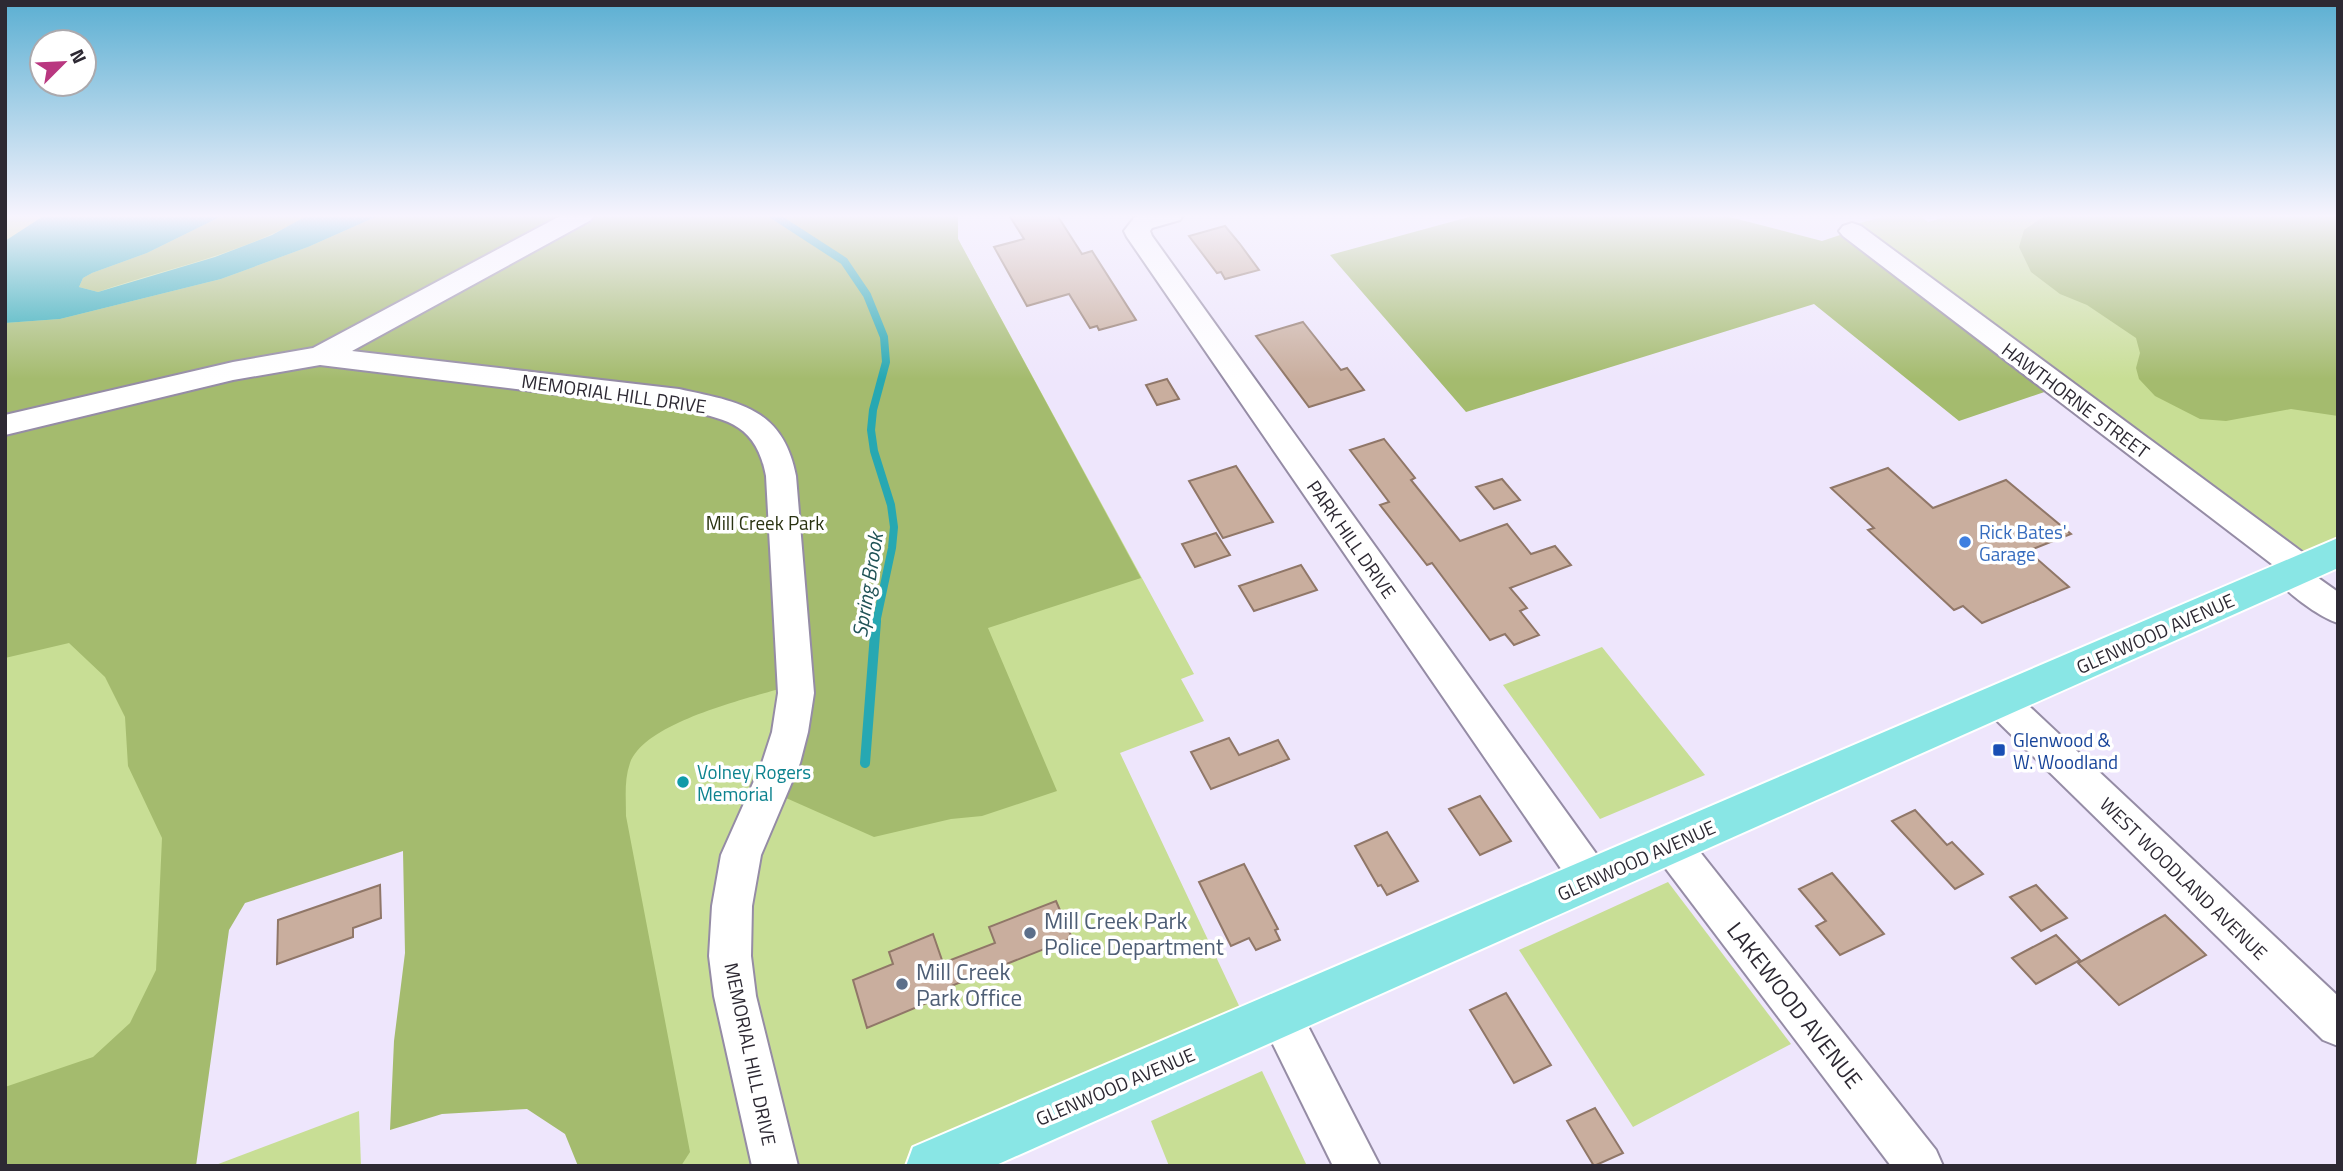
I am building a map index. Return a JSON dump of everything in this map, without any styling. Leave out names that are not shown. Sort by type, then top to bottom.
[{"type":"main road","name":"GLENWOOD AVENUE","points":[[932,1166],[2338,552]]},
{"type":"street","points":[[320,356],[480,270]]},
{"type":"street","name":"PARK HILL DRIVE","points":[[1163,270],[1591,879]]},
{"type":"street","name":"HAWTHORNE STREET","points":[[1901,270],[2296,572],[2338,610]]},
{"type":"street","name":"MEMORIAL HILL DRIVE","points":[[5,425],[233,371],[320,356],[691,402],[717,407],[743,417],[766,435],[773,445],[781,476],[796,693],[790,732],[781,763],[741,855],[732,906],[730,957],[735,996],[775,1166]]},
{"type":"street","name":"WEST WOODLAND AVENUE","points":[[2000,701],[2338,1025]]},
{"type":"street","name":"LAKEWOOD AVENUE","points":[[1671,845],[1920,1166]]},
{"type":"street","points":[[1280,1016],[1357,1166]]},
{"type":"green space","name":"Mill Creek Park","points":[[5,270],[975,270],[1194,674],[1181,679],[1204,721],[1120,753],[1250,1029],[932,1166],[637,1166],[570,757],[210,872],[202,1055],[5,1128]]},
{"type":"green space","points":[[101,270],[170,270],[98,292],[79,287],[83,278]]},
{"type":"green space","name":"Mill Creek Park","points":[[246,270],[975,270],[1141,578],[988,628],[1057,791],[982,816],[951,819],[874,837],[768,790],[796,684],[704,712],[657,734],[640,748],[628,769],[626,816],[690,1152],[681,1166],[578,1166],[565,1134],[527,1109],[442,1114],[390,1130],[394,1041],[405,953],[403,851],[245,903],[229,930],[196,1166],[5,1166],[5,1087],[93,1057],[130,1023],[156,970],[162,838],[128,766],[125,717],[105,677],[69,643],[5,658],[5,323],[60,319],[221,279]]},
{"type":"green space","points":[[1343,270],[1903,270],[2059,387],[1959,421],[1814,304],[1466,412]]},
{"type":"green space","points":[[1902,270],[2338,270],[2338,552],[2301,569]]},
{"type":"green space","points":[[2030,270],[2338,270],[2338,416],[2291,409],[2226,421],[2200,419],[2155,396],[2139,379],[2136,368],[2140,353],[2136,338],[2087,305],[2060,294]]},
{"type":"green space","points":[[1602,647],[1705,775],[1600,819],[1503,685]]},
{"type":"green space","points":[[1668,882],[1791,1044],[1633,1127],[1519,950]]},
{"type":"green space","points":[[1262,1071],[1307,1166],[1169,1166],[1151,1121]]},
{"type":"green space","points":[[359,1111],[361,1166],[213,1166]]},
{"type":"water","points":[[5,270],[101,270],[83,278],[79,287],[98,292],[173,270],[246,270],[221,279],[60,319],[5,323]]},
{"type":"building","points":[[1007,270],[1104,270],[1136,320],[1099,330],[1097,326],[1090,328],[1069,294],[1027,306]]},
{"type":"building","points":[[1214,270],[1259,270],[1225,279],[1221,272],[1217,273]]},
{"type":"building","points":[[1303,322],[1341,370],[1347,368],[1364,390],[1309,407],[1256,336]]},
{"type":"building","points":[[1167,379],[1179,399],[1157,405],[1146,385]]},
{"type":"building","points":[[1384,439],[1415,478],[1411,480],[1460,541],[1507,524],[1531,554],[1555,546],[1571,565],[1510,588],[1527,608],[1520,611],[1539,635],[1514,645],[1505,634],[1490,640],[1432,563],[1427,565],[1380,505],[1389,502],[1350,450]]},
{"type":"building","points":[[1236,466],[1273,522],[1223,538],[1189,481]]},
{"type":"building","name":"Rick Bates' Garage","points":[[1888,468],[1933,508],[2006,480],[2071,534],[2028,551],[2069,587],[1982,623],[1963,606],[1954,610],[1868,530],[1874,528],[1831,488]]},
{"type":"building","points":[[1502,479],[1520,500],[1494,509],[1476,487]]},
{"type":"building","points":[[1216,533],[1230,555],[1195,567],[1182,544]]},
{"type":"building","points":[[1301,565],[1317,590],[1254,611],[1239,586]]},
{"type":"building","points":[[1229,738],[1239,755],[1278,740],[1289,759],[1211,789],[1191,752]]},
{"type":"building","points":[[1480,796],[1511,841],[1480,855],[1449,809]]},
{"type":"building","points":[[1915,810],[1947,845],[1952,842],[1983,874],[1955,889],[1892,821]]},
{"type":"building","points":[[1387,832],[1418,881],[1387,895],[1381,885],[1378,886],[1355,846]]},
{"type":"building","points":[[1244,864],[1278,929],[1275,930],[1280,940],[1256,950],[1249,938],[1231,946],[1199,882]]},
{"type":"building","points":[[1832,873],[1884,934],[1840,955],[1816,926],[1826,921],[1799,889]]},
{"type":"building","points":[[380,885],[381,918],[353,928],[353,937],[277,964],[278,920]]},
{"type":"building","points":[[2036,885],[2067,918],[2041,931],[2010,897]]},
{"type":"building","points":[[1056,901],[1072,938],[951,986],[953,992],[867,1028],[853,980],[893,964],[889,952],[933,934],[943,963],[995,943],[989,927]]},
{"type":"building","points":[[2165,915],[2206,955],[2119,1005],[2078,963]]},
{"type":"building","points":[[2056,935],[2080,960],[2036,984],[2012,958]]},
{"type":"building","points":[[1506,993],[1551,1065],[1514,1083],[1470,1010]]},
{"type":"building","points":[[1595,1108],[1623,1153],[1594,1166],[1567,1121]]},
{"type":"waterway","name":"Spring Brook","points":[[850,270],[867,295],[884,337],[886,362],[873,410],[871,430],[874,451],[891,505],[894,527],[876,623]]},
{"type":"waterway","name":"Spring Brook","points":[[865,763],[876,621]]},
{"type":"place","name":"Rick Bates' Garage","points":[[1965,542]]},
{"type":"place","name":"Glenwood & W. Woodland","points":[[1999,750]]},
{"type":"place","name":"Volney Rogers Memorial","points":[[683,782]]},
{"type":"place","name":"Mill Creek Park Police Department","points":[[1030,933]]},
{"type":"place","name":"Mill Creek Park Office","points":[[902,984]]}]
